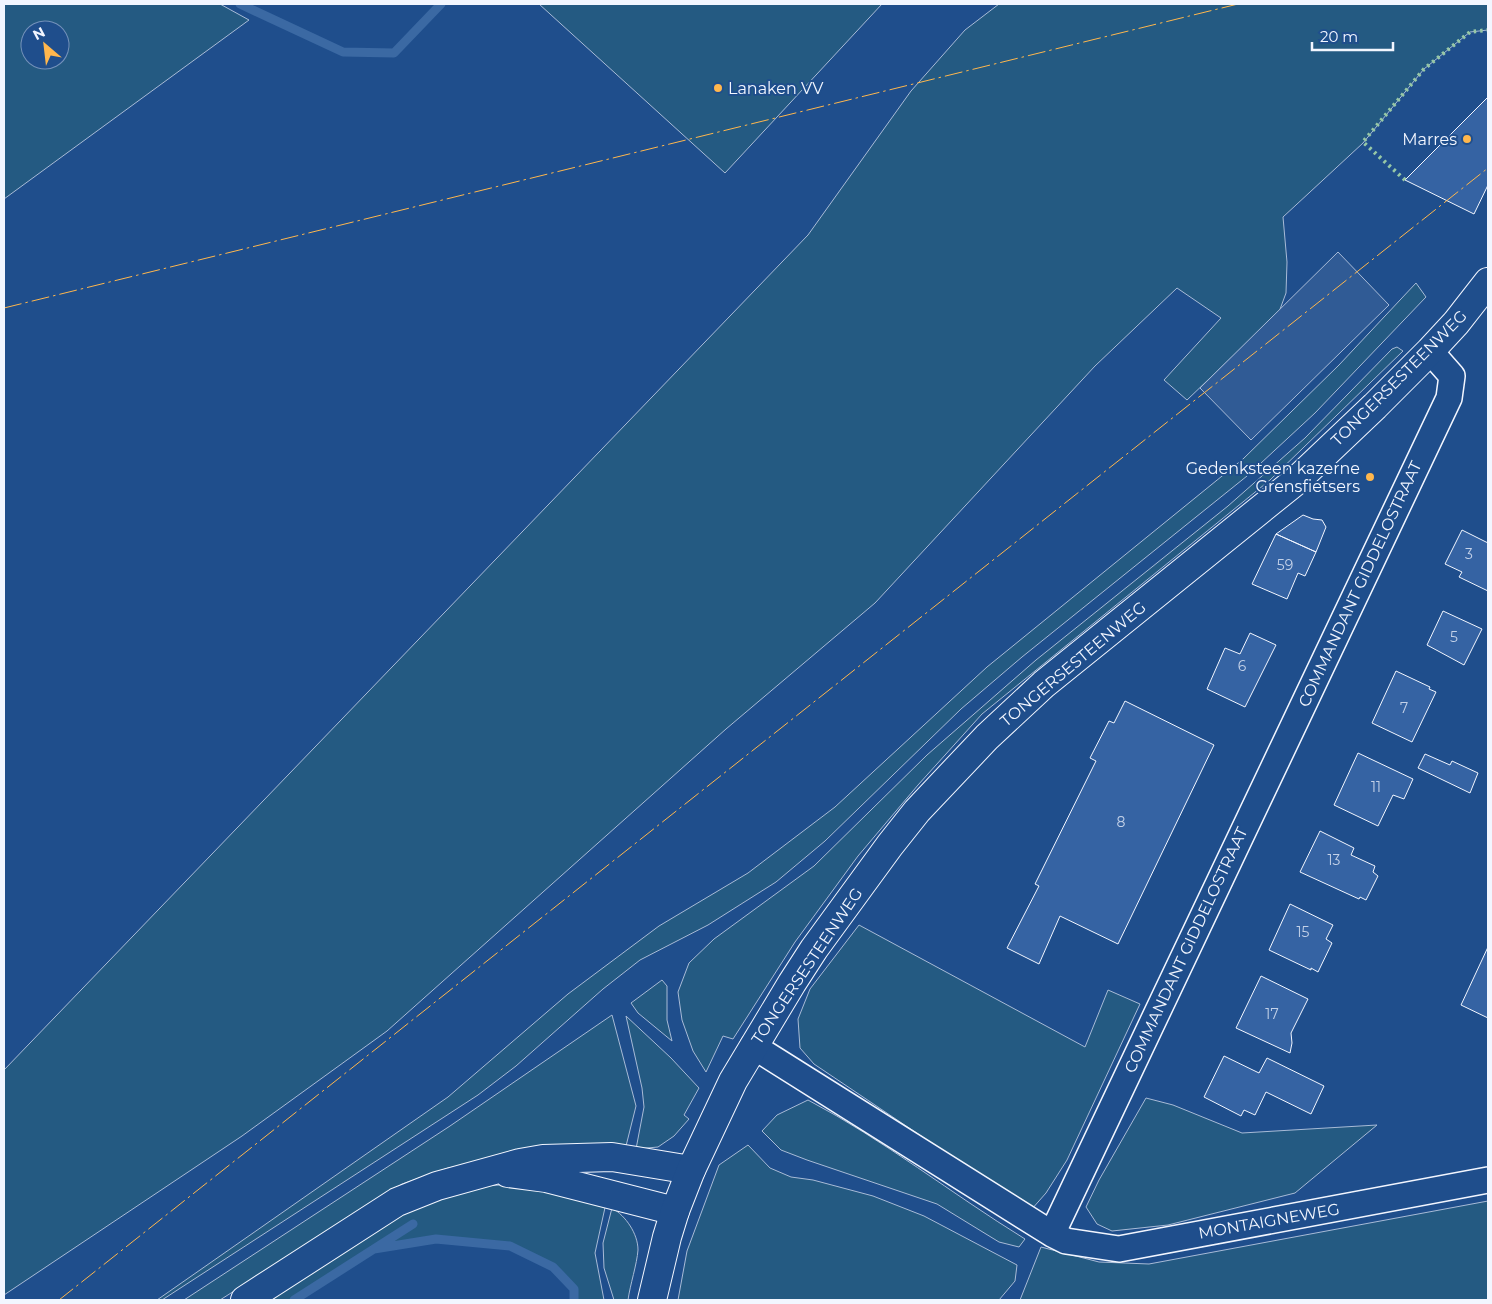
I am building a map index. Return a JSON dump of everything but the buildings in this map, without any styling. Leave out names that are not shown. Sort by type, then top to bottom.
[{"type":"main road","name":"TONGERSESTEENWEG","points":[[652,1300],[675,1211],[691,1170],[733,1082],[792,983],[838,915],[917,811],[963,761],[1044,684],[1297,480],[1430,351],[1456,323],[1488,282]]},
{"type":"main road","points":[[245,1300],[397,1202],[437,1186],[543,1158],[596,1156],[626,1158],[691,1170]]},
{"type":"main road","points":[[492,1172],[546,1178],[675,1211]]},
{"type":"street","name":"COMMANDANT GIDDELOSTRAAT","points":[[1052,1234],[1448,398],[1452,376],[1430,351]]},
{"type":"street","points":[[753,1046],[1052,1234]]},
{"type":"street","name":"MONTAIGNEWEG","points":[[1052,1234],[1066,1241],[1119,1249],[1488,1180]]},
{"type":"shaded area","points":[[4,4],[220,4],[249,20],[4,199]]},
{"type":"shaded area","name":"Lanaken VV","points":[[539,4],[882,4],[725,173]]},
{"type":"shaded area","points":[[999,4],[1488,4],[1488,30],[1470,32],[1424,69],[1363,143],[1283,217],[1287,262],[1286,293],[1279,312],[1187,400],[1164,380],[1221,318],[1177,288],[1095,366],[875,603],[726,729],[387,1031],[242,1136],[4,1295],[4,1070],[808,235],[911,91],[965,30]]},
{"type":"shaded area","points":[[1338,252],[1389,305],[1251,440],[1200,388]]},
{"type":"shaded area","points":[[1416,283],[1426,297],[1315,413],[1247,476],[1022,657],[961,709],[825,841],[776,882],[708,925],[640,960],[603,989],[516,1066],[478,1095],[162,1300],[157,1300],[448,1097],[568,994],[659,926],[748,873],[835,807],[987,667],[1243,459],[1339,365]]},
{"type":"shaded area","points":[[1397,347],[1403,351],[1270,480],[982,714],[918,785],[858,856],[795,942],[733,1039],[723,1036],[706,1072],[693,1051],[682,1020],[678,992],[689,963],[714,939],[814,866],[927,755],[1036,660],[1228,506],[1305,438],[1392,349]]},
{"type":"shaded area","points":[[859,925],[1085,1047],[1108,990],[1140,1004],[1067,1160],[1046,1193],[1031,1210],[814,1064],[800,1048],[798,1019],[810,989]]},
{"type":"shaded area","points":[[662,980],[667,986],[667,1020],[672,1041],[638,1013],[631,1003]]},
{"type":"shaded area","points":[[612,1015],[636,1106],[625,1150],[510,1157],[448,1168],[402,1184],[220,1300],[184,1300],[450,1126]]},
{"type":"shaded area","points":[[626,1016],[671,1058],[699,1088],[684,1115],[689,1119],[674,1136],[658,1147],[636,1149],[644,1107],[642,1088]]},
{"type":"shaded area","points":[[1146,1098],[1173,1105],[1242,1133],[1377,1125],[1295,1193],[1168,1225],[1112,1231],[1097,1224],[1086,1207],[1099,1180]]},
{"type":"shaded area","points":[[808,1100],[864,1132],[1025,1239],[1019,1247],[999,1242],[937,1204],[781,1150],[762,1131],[777,1115]]},
{"type":"shaded area","points":[[748,1145],[770,1168],[791,1177],[813,1180],[873,1196],[924,1216],[1017,1265],[1015,1281],[999,1300],[678,1300],[687,1251],[719,1165]]},
{"type":"shaded area","points":[[536,1183],[606,1203],[595,1253],[604,1300],[574,1300],[574,1289],[553,1267],[510,1246],[436,1239],[374,1249],[294,1300],[266,1300],[407,1210],[483,1186]]},
{"type":"shaded area","points":[[1488,1201],[1488,1300],[1020,1300],[1041,1247],[1099,1262],[1149,1264]]},
{"type":"shaded area","points":[[612,1208],[630,1226],[636,1238],[638,1250],[628,1300],[614,1300],[604,1268],[603,1243]]},
{"type":"waterway","points":[[240,4],[343,52],[394,53],[441,4]]},
{"type":"waterway","points":[[294,1300],[413,1224]]},
{"type":"waterway","points":[[374,1249],[436,1239],[510,1246],[553,1267],[574,1289],[574,1300]]},
{"type":"hedge","points":[[1405,180],[1363,142],[1424,69],[1470,32],[1488,30]]},
{"type":"power","points":[[4,308],[1238,4]]},
{"type":"power","points":[[59,1300],[1488,168]]},
{"type":"place","name":"Lanaken VV","points":[[718,88]]},
{"type":"place","name":"Marres","points":[[1467,139]]},
{"type":"place","name":"Gedenksteen kazerne Grensfietsers","points":[[1370,477]]}]
